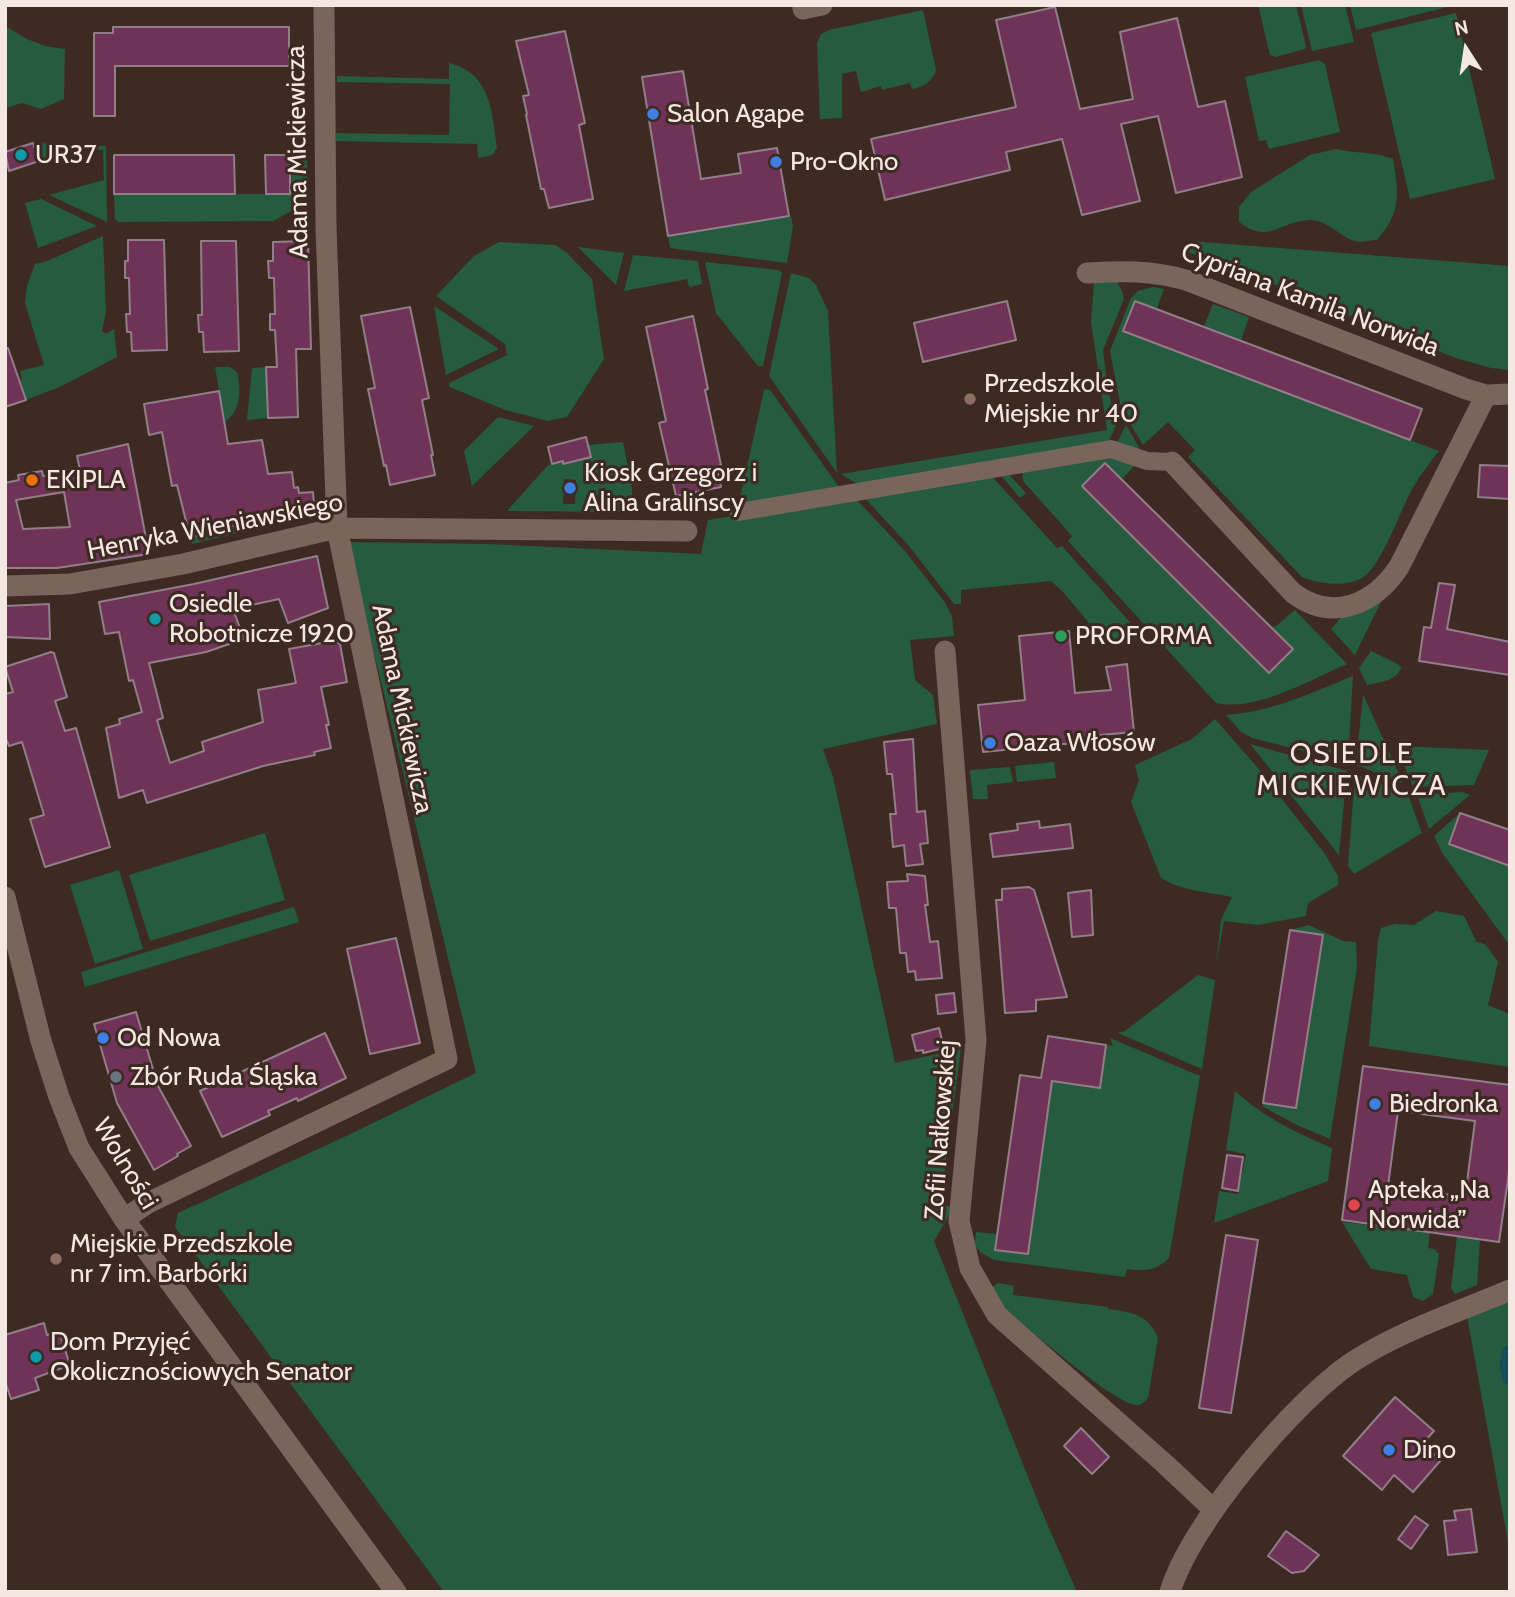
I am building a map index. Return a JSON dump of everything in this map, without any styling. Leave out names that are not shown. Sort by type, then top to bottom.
[{"type":"street","name":"Adama Mickiewicza","points":[[124,1219],[148,1203],[447,1059],[337,528],[326,228],[324,5]]},
{"type":"street","points":[[803,5],[803,9],[822,5]]},
{"type":"street","name":"Cypriana Kamila Norwida","points":[[1087,273],[1133,270],[1186,280],[1486,395],[1510,394]]},
{"type":"street","points":[[739,512],[1111,449],[1147,461],[1172,462],[1293,593],[1318,607],[1348,607],[1370,597],[1388,584],[1486,395]]},
{"type":"street","name":"Henryka Wieniawskiego","points":[[5,586],[70,584],[183,564],[337,528],[687,531]]},
{"type":"street","name":"Zofii Nałkowskiej","points":[[945,651],[976,1040],[959,1221],[970,1268],[997,1315],[1214,1510]]},
{"type":"street","name":"Wolności","points":[[5,897],[41,1041],[79,1148],[124,1219],[396,1592]]},
{"type":"street","points":[[1170,1592],[1187,1552],[1214,1510],[1254,1460],[1328,1380],[1356,1360],[1395,1339],[1510,1290]]},
{"type":"green space","points":[[1258,5],[1296,5],[1305,49],[1276,57],[1270,55]]},
{"type":"green space","points":[[1301,5],[1345,5],[1354,42],[1312,51]]},
{"type":"green space","points":[[1350,5],[1455,5],[1356,30]]},
{"type":"green space","points":[[923,10],[936,70],[930,80],[912,89],[910,83],[882,90],[881,86],[861,92],[856,71],[842,74],[842,118],[820,119],[817,44],[821,34]]},
{"type":"green space","points":[[1456,13],[1495,179],[1410,199],[1371,33]]},
{"type":"green space","points":[[5,26],[45,46],[65,49],[64,99],[41,109],[22,103],[5,108]]},
{"type":"green space","points":[[1319,60],[1325,64],[1340,132],[1269,149],[1266,140],[1259,141],[1245,77]]},
{"type":"green space","points":[[449,63],[474,75],[487,96],[497,148],[492,155],[478,158],[477,144],[336,141],[336,133],[449,135],[450,84],[337,82],[337,76],[449,79]]},
{"type":"green space","points":[[33,143],[106,146],[107,222],[49,195],[104,180],[103,150],[81,150],[39,162]]},
{"type":"green space","points":[[1336,149],[1393,159],[1396,202],[1390,221],[1377,240],[1355,241],[1311,220],[1267,232],[1250,229],[1239,222],[1239,207],[1251,192],[1310,155]]},
{"type":"green space","points":[[290,155],[307,159],[308,202],[273,221],[119,222],[115,219],[114,194],[290,194]]},
{"type":"green space","points":[[41,199],[97,226],[38,248],[25,203]]},
{"type":"green space","points":[[791,216],[793,226],[787,263],[670,248],[668,236]]},
{"type":"green space","points":[[103,236],[106,312],[102,331],[106,334],[114,329],[117,357],[62,386],[26,400],[19,381],[22,379],[20,371],[44,365],[25,303],[27,286],[35,264]]},
{"type":"green space","points":[[1189,241],[1510,266],[1510,370],[1491,368],[1456,358],[1357,319],[1322,302],[1185,251]]},
{"type":"green space","points":[[499,242],[555,245],[566,252],[592,279],[604,359],[567,417],[548,421],[505,410],[450,387],[449,383],[507,355],[505,344],[436,296],[474,256]]},
{"type":"green space","points":[[578,247],[624,253],[616,285]]},
{"type":"green space","points":[[633,255],[698,261],[702,284],[689,287],[687,279],[624,291]]},
{"type":"green space","points":[[705,262],[779,270],[782,273],[763,366],[758,366],[716,313]]},
{"type":"green space","points":[[791,273],[809,278],[816,285],[828,311],[837,473],[769,376]]},
{"type":"green space","points":[[1116,280],[1124,299],[1103,350],[1108,391],[1117,423],[1108,443],[861,486],[841,474],[1107,430],[1091,322],[1094,282]]},
{"type":"green space","points":[[1153,287],[1164,289],[1157,308],[1135,301],[1123,331],[1439,451],[1414,486],[1375,564],[1360,579],[1331,584],[1302,577],[1188,457],[1195,450],[1168,422],[1143,445],[1121,408],[1110,351],[1131,298],[1138,291]]},
{"type":"green space","points":[[1213,304],[1249,317],[1241,340],[1204,326]]},
{"type":"green space","points":[[434,306],[499,349],[446,375]]},
{"type":"green space","points":[[215,367],[230,367],[237,372],[237,405],[225,422]]},
{"type":"green space","points":[[266,367],[268,418],[247,420],[252,368]]},
{"type":"green space","points":[[768,389],[841,490],[748,505],[739,503],[764,390]]},
{"type":"green space","points":[[498,417],[534,426],[472,486],[464,451]]},
{"type":"green space","points":[[1126,425],[1140,449],[1138,451],[1116,445]]},
{"type":"green space","points":[[623,442],[632,488],[632,512],[507,511],[548,465],[591,457],[588,445]],"holes":[[[564,479],[576,480],[575,504],[563,504]]]},
{"type":"green space","points":[[1099,454],[1139,461],[1122,479],[1105,464],[1150,554],[1269,673],[1293,649],[1271,627],[1295,610],[1347,664],[1265,699],[1232,705],[1216,703],[1068,541],[1072,536],[1023,481],[1022,467]]},
{"type":"green space","points":[[1005,470],[1026,493],[1020,498],[997,471]]},
{"type":"green space","points":[[988,472],[1057,548],[1062,546],[1144,638],[1104,641],[1051,581],[961,590],[961,604],[954,604],[909,546],[862,495]]},
{"type":"green space","points":[[854,497],[905,551],[944,601],[952,616],[954,636],[910,640],[915,680],[933,695],[937,724],[823,749],[833,777],[895,1063],[961,1049],[940,1205],[954,1207],[934,1241],[1042,1512],[1077,1592],[444,1592],[175,1227],[178,1213],[476,1073],[347,542],[488,544],[701,554],[708,520]]},
{"type":"green space","points":[[254,522],[255,529],[192,544],[190,537]]},
{"type":"green space","points":[[1382,600],[1355,655],[1331,629],[1344,614]]},
{"type":"green space","points":[[1371,651],[1396,663],[1401,667],[1399,672],[1387,680],[1367,685],[1359,668]]},
{"type":"green space","points":[[1353,676],[1348,762],[1252,738],[1241,732],[1226,715],[1275,706]]},
{"type":"green space","points":[[1363,694],[1403,783],[1356,765]]},
{"type":"green space","points":[[1215,719],[1257,767],[1325,854],[1338,876],[1338,885],[1308,903],[1306,916],[1258,925],[1224,921],[1216,965],[1221,920],[1232,897],[1186,888],[1161,878],[1131,802],[1139,780],[1135,765],[1192,739]]},
{"type":"green space","points":[[1250,744],[1347,771],[1339,855]]},
{"type":"green space","points":[[1396,746],[1489,750],[1474,785],[1413,787]]},
{"type":"green space","points":[[1054,762],[1056,778],[1017,782],[1015,766]]},
{"type":"green space","points":[[1010,767],[1013,782],[987,785],[988,799],[973,799],[970,770]]},
{"type":"green space","points":[[1355,774],[1407,792],[1422,833],[1354,874],[1348,866]]},
{"type":"green space","points":[[1462,792],[1470,795],[1429,829],[1417,795]]},
{"type":"green space","points":[[1460,813],[1449,844],[1510,866],[1510,946],[1443,854],[1434,836]]},
{"type":"green space","points":[[265,833],[285,900],[150,941],[129,875]]},
{"type":"green space","points":[[119,870],[143,949],[95,964],[70,885]]},
{"type":"green space","points":[[294,907],[299,922],[85,987],[81,972]]},
{"type":"green space","points":[[1436,911],[1464,916],[1476,941],[1486,945],[1498,962],[1488,1005],[1510,1014],[1510,1067],[1369,1046],[1381,928],[1395,924],[1414,925]]},
{"type":"green space","points":[[1309,925],[1343,941],[1356,942],[1357,967],[1330,1139],[1262,1106],[1305,1050],[1323,935],[1290,930]]},
{"type":"green space","points":[[1198,975],[1215,980],[1202,1069],[1118,1033],[1125,1031]]},
{"type":"green space","points":[[1110,1038],[1200,1076],[1169,1258],[1150,1269],[1127,1269],[1125,1277],[994,1260],[980,1252],[975,1245],[976,1232],[998,1234],[996,1250],[1028,1254],[1052,1081],[1099,1088],[1106,1045],[1113,1046]]},
{"type":"green space","points":[[1235,1091],[1281,1124],[1332,1148],[1328,1181],[1214,1223],[1219,1191],[1238,1194],[1246,1154],[1226,1150]]},
{"type":"green space","points":[[1342,1222],[1430,1232],[1428,1248],[1439,1254],[1433,1294],[1423,1301],[1413,1297],[1407,1275],[1371,1269]]},
{"type":"green space","points":[[1457,1236],[1480,1239],[1477,1285],[1455,1294],[1451,1288]]},
{"type":"green space","points":[[998,1283],[1014,1286],[1013,1295],[1108,1307],[1144,1319],[1158,1338],[1148,1398],[1135,1405],[1087,1376],[995,1301],[988,1290]]},
{"type":"green space","points":[[1510,1298],[1510,1553],[1467,1316]]},
{"type":"water","points":[[1510,1344],[1510,1385],[1504,1384],[1499,1366],[1503,1348]]},
{"type":"building","points":[[1055,7],[1080,109],[1133,99],[1120,32],[1177,18],[1198,107],[1225,101],[1242,177],[1176,193],[1158,116],[1121,124],[1140,201],[1082,215],[1062,139],[1006,152],[1010,170],[885,200],[871,139],[1016,107],[996,20]]},
{"type":"building","points":[[113,27],[289,27],[289,66],[115,66],[115,116],[94,116],[94,33],[113,33]]},
{"type":"building","points":[[565,31],[585,123],[579,125],[593,199],[549,208],[544,189],[541,189],[526,115],[523,96],[529,95],[516,41]]},
{"type":"building","points":[[683,71],[701,179],[741,173],[738,154],[777,148],[789,216],[668,236],[642,77]]},
{"type":"building","name":"UR37","points":[[33,143],[39,161],[9,171],[5,152]]},
{"type":"building","points":[[114,155],[234,155],[235,194],[114,194]]},
{"type":"building","points":[[265,155],[290,155],[290,194],[266,194]]},
{"type":"building","points":[[128,240],[164,240],[167,350],[132,351],[126,314],[130,314],[129,278],[125,278]]},
{"type":"building","points":[[201,241],[236,241],[239,351],[204,352],[203,332],[199,332],[198,315],[202,315]]},
{"type":"building","points":[[308,241],[311,349],[296,349],[298,417],[268,418],[266,367],[277,367],[275,330],[270,330],[270,314],[275,314],[274,278],[269,278],[268,261],[273,261],[273,242]]},
{"type":"building","points":[[1007,301],[1016,340],[923,362],[914,323]]},
{"type":"building","points":[[1135,301],[1422,409],[1410,440],[1123,331]]},
{"type":"building","points":[[410,307],[429,398],[422,400],[435,475],[390,485],[368,389],[375,388],[361,316]]},
{"type":"building","points":[[693,316],[721,465],[717,466],[721,487],[676,496],[659,423],[666,421],[646,327]]},
{"type":"building","points":[[5,348],[8,348],[26,400],[5,407]]},
{"type":"building","points":[[219,391],[228,444],[262,440],[268,474],[292,472],[294,488],[298,487],[299,493],[313,492],[315,515],[264,518],[190,537],[177,485],[172,486],[162,432],[149,435],[144,404]]},
{"type":"building","points":[[586,437],[591,457],[552,464],[548,447]]},
{"type":"building","points":[[128,444],[149,554],[57,568],[5,568],[5,483],[19,480],[18,475],[42,471],[43,476],[80,470],[77,456]],"holes":[[[64,492],[70,527],[23,529],[16,500]]]},
{"type":"building","points":[[1105,463],[1293,649],[1269,673],[1082,486]]},
{"type":"building","points":[[1480,465],[1510,466],[1510,499],[1478,497]]},
{"type":"building","points":[[317,556],[328,608],[288,623],[279,599],[233,609],[244,639],[206,652],[149,663],[163,718],[157,720],[170,763],[204,751],[202,742],[263,722],[258,690],[296,683],[289,649],[333,641],[340,644],[347,682],[321,687],[331,748],[314,752],[315,755],[263,766],[147,803],[143,790],[119,798],[106,728],[120,724],[119,719],[142,712],[133,680],[129,681],[119,632],[105,634],[99,602]]},
{"type":"building","points":[[1439,583],[1455,585],[1447,629],[1510,642],[1510,675],[1419,661],[1424,627],[1431,628]]},
{"type":"building","points":[[49,604],[50,639],[5,637],[5,606]]},
{"type":"building","points":[[1069,631],[1075,693],[1111,690],[1106,667],[1127,664],[1134,732],[1067,738],[1068,744],[1060,744],[1060,749],[1035,750],[1035,747],[983,752],[978,705],[1025,700],[1019,636]]},
{"type":"building","points":[[54,653],[67,697],[55,701],[65,731],[76,728],[110,847],[45,867],[30,819],[44,815],[22,742],[9,746],[5,736],[5,694],[13,692],[5,667]]},
{"type":"building","points":[[913,739],[917,812],[925,811],[928,843],[920,844],[923,864],[906,866],[904,845],[893,847],[890,814],[896,814],[892,774],[887,774],[884,742]]},
{"type":"building","points":[[1460,813],[1510,830],[1510,866],[1449,844]]},
{"type":"building","points":[[1039,821],[1040,828],[1070,824],[1073,848],[993,857],[990,834],[1018,830],[1017,824]]},
{"type":"building","points":[[907,874],[925,876],[928,905],[925,905],[930,942],[938,941],[942,978],[916,980],[915,971],[908,972],[906,953],[900,953],[896,908],[889,908],[887,882],[908,881]]},
{"type":"building","points":[[1029,887],[1034,890],[1067,997],[1036,1000],[1036,1011],[1005,1013],[996,900],[1002,900],[1002,889]]},
{"type":"building","points":[[1091,890],[1093,935],[1072,937],[1068,893]]},
{"type":"building","points":[[1290,930],[1323,935],[1296,1108],[1263,1103]]},
{"type":"building","points":[[396,938],[420,1043],[370,1054],[347,949]]},
{"type":"building","points":[[954,993],[956,1012],[938,1014],[936,995]]},
{"type":"building","points":[[136,1012],[158,1086],[191,1146],[154,1170],[117,1103],[94,1024]]},
{"type":"building","points":[[939,1028],[944,1048],[923,1053],[923,1050],[916,1051],[912,1035]]},
{"type":"building","points":[[325,1033],[346,1078],[298,1101],[297,1098],[268,1111],[270,1115],[222,1137],[200,1091]]},
{"type":"building","points":[[1048,1036],[1106,1045],[1100,1088],[1052,1081],[1028,1254],[995,1250],[1020,1075],[1041,1078]]},
{"type":"building","points":[[1363,1066],[1510,1085],[1510,1165],[1499,1242],[1342,1220]],"holes":[[[1398,1111],[1475,1121],[1465,1197],[1388,1186]]]},
{"type":"building","points":[[1227,1155],[1243,1157],[1238,1191],[1222,1188]]},
{"type":"building","points":[[1226,1235],[1258,1240],[1231,1413],[1199,1408]]},
{"type":"building","name":"Dom Przyjęć Okolicznościowych Senator","points":[[44,1323],[47,1335],[59,1331],[70,1365],[35,1378],[39,1390],[11,1399],[5,1381],[5,1335]]},
{"type":"building","name":"Dino","points":[[1395,1397],[1434,1431],[1422,1444],[1441,1460],[1413,1492],[1394,1475],[1382,1490],[1343,1456]]},
{"type":"building","points":[[1081,1428],[1109,1457],[1092,1474],[1064,1446]]},
{"type":"building","points":[[1471,1509],[1477,1552],[1448,1555],[1444,1521],[1456,1520],[1454,1511]]},
{"type":"building","points":[[1415,1516],[1428,1525],[1411,1549],[1398,1539]]},
{"type":"building","points":[[1286,1531],[1319,1555],[1304,1571],[1292,1573],[1268,1556]]},
{"type":"place","name":"Salon Agape","points":[[653,114]]},
{"type":"place","name":"UR37","points":[[21,155]]},
{"type":"place","name":"Pro-Okno","points":[[776,162]]},
{"type":"place","name":"Przedszkole Miejskie nr 40","points":[[970,399]]},
{"type":"place","name":"EKIPLA","points":[[32,480]]},
{"type":"place","name":"Kiosk Grzegorz i Alina Gralińscy","points":[[570,488]]},
{"type":"place","name":"Osiedle Robotnicze 1920","points":[[155,619]]},
{"type":"place","name":"PROFORMA","points":[[1061,636]]},
{"type":"place","name":"Oaza Włosów","points":[[990,743]]},
{"type":"place","name":"Od Nowa","points":[[103,1038]]},
{"type":"place","name":"Zbór Ruda Śląska","points":[[116,1077]]},
{"type":"place","name":"Biedronka","points":[[1375,1104]]},
{"type":"place","name":"Apteka „Na Norwida”","points":[[1354,1205]]},
{"type":"place","name":"Miejskie Przedszkole nr 7 im. Barbórki","points":[[56,1259]]},
{"type":"place","name":"Dom Przyjęć Okolicznościowych Senator","points":[[36,1357]]},
{"type":"place","name":"Dino","points":[[1389,1450]]},
{"type":"district","name":"OSIEDLE MICKIEWICZA","points":[[1352,771]]}]
